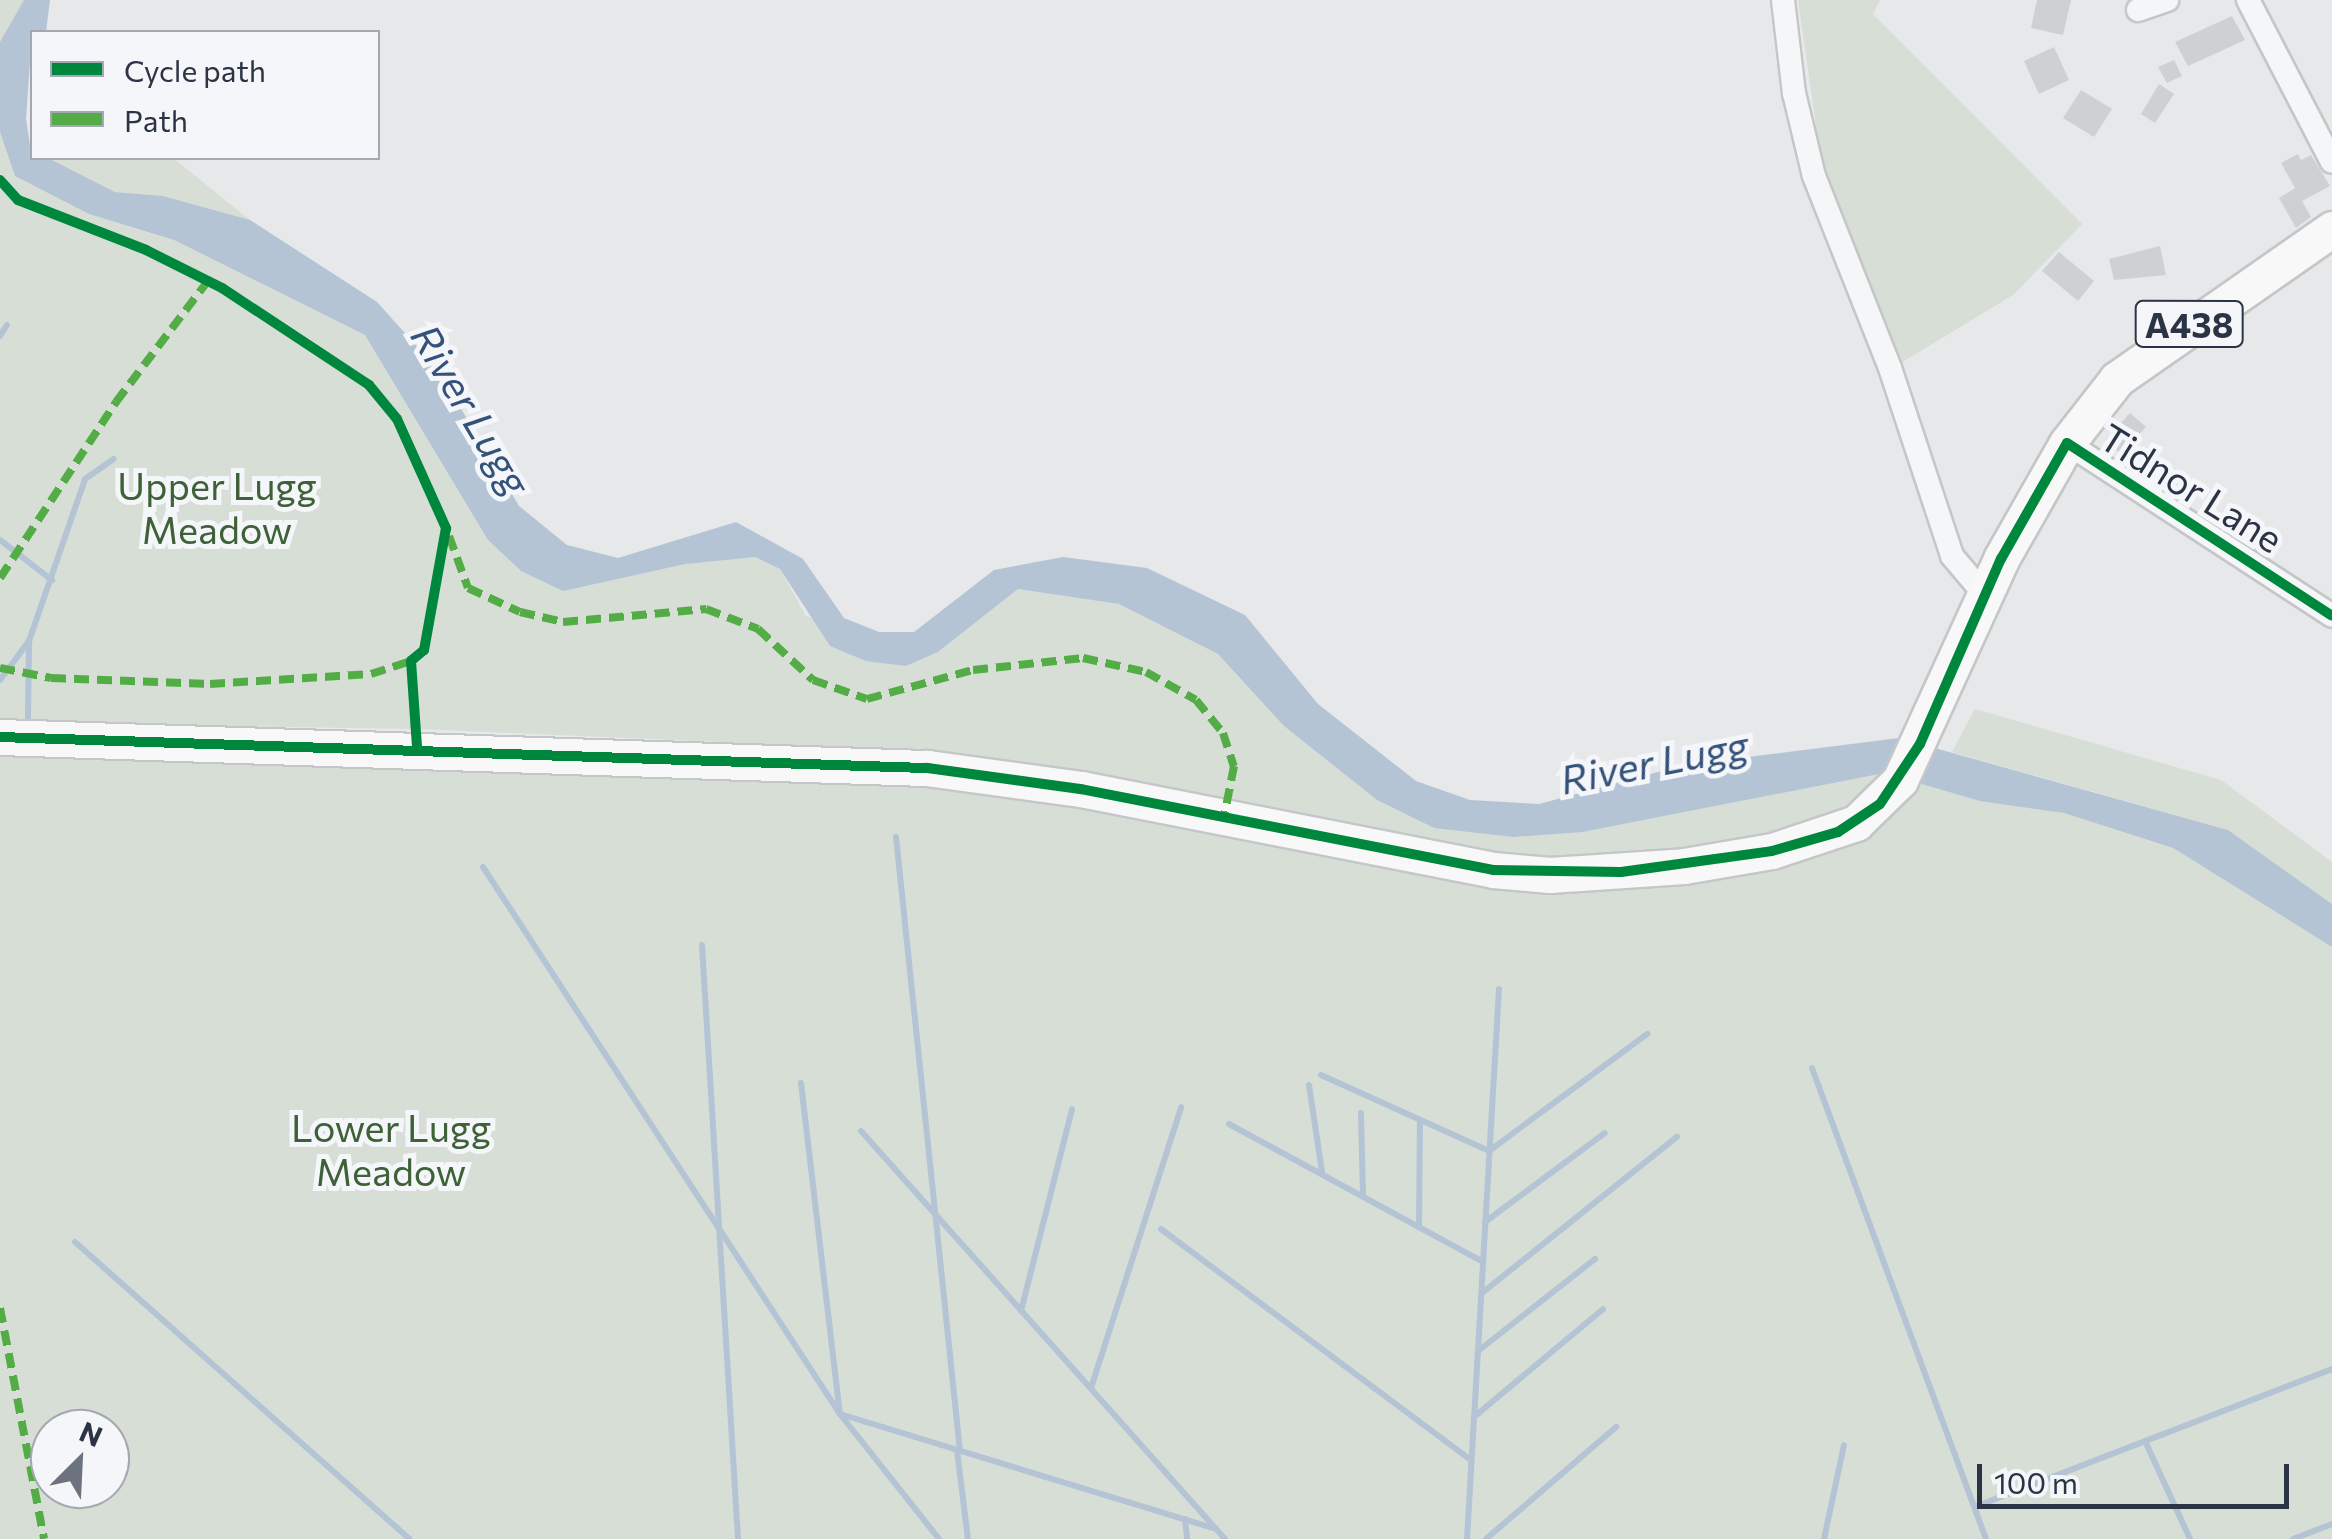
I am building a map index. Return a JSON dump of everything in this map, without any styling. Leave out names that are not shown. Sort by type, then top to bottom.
[{"type":"highway","name":"A438","points":[[0,737],[927,768],[1081,790],[1493,870],[1550,875],[1684,866],[1772,851],[1856,823],[1900,780],[1985,595],[2067,444],[2117,379],[2154,347],[2332,228]]},
{"type":"street","points":[[1782,0],[1794,93],[1814,176],[1890,368],[1952,556],[1985,595]]},
{"type":"street","points":[[2138,10],[2167,0]]},
{"type":"street","points":[[2248,0],[2332,162]]},
{"type":"street","name":"Tidnor Lane","points":[[2067,444],[2332,616]]},
{"type":"green space","points":[[0,0],[24,0],[24,9],[0,42]]},
{"type":"green space","points":[[1798,0],[1880,0],[1873,14],[2082,224],[2013,295],[1899,364],[1821,161]]},
{"type":"green space","name":"Upper Lugg Meadow","points":[[0,132],[16,176],[89,214],[174,240],[365,335],[488,540],[521,571],[755,557],[780,569],[806,616],[938,652],[1018,589],[1120,604],[1218,654],[1284,726],[1377,800],[1434,828],[1884,773],[1832,816],[1779,830],[1667,852],[1533,860],[1043,765],[903,750],[421,729],[0,723]]},
{"type":"green space","points":[[52,160],[175,160],[250,220],[163,196],[115,192]]},
{"type":"green space","points":[[1975,709],[2221,780],[2332,862],[2332,904],[2228,830],[1952,752]]},
{"type":"green space","name":"Lower Lugg Meadow","points":[[0,752],[990,787],[1485,876],[1854,841],[1922,784],[2064,813],[2173,848],[2332,947],[2332,1539],[0,1539]]},
{"type":"water","points":[[24,0],[50,0],[46,30],[30,30],[26,119],[30,160],[52,160],[115,192],[163,196],[250,220],[377,302],[438,370],[519,506],[567,545],[618,558],[736,522],[803,559],[844,618],[879,632],[914,632],[994,570],[1063,557],[1147,568],[1245,615],[1318,704],[1416,781],[1470,800],[1539,804],[1684,765],[1899,738],[2228,830],[2332,904],[2332,947],[2173,848],[2064,813],[1980,801],[1884,773],[1582,832],[1513,837],[1434,828],[1377,800],[1284,726],[1218,654],[1119,604],[1018,589],[938,652],[906,666],[866,661],[830,646],[780,569],[755,557],[685,564],[563,591],[521,571],[488,540],[365,335],[174,240],[89,214],[15,176],[0,132],[0,42]]},
{"type":"building","points":[[2037,0],[2071,0],[2063,35],[2031,28]]},
{"type":"building","points":[[2232,16],[2245,40],[2188,66],[2175,42]]},
{"type":"building","points":[[2054,47],[2069,80],[2039,94],[2024,61]]},
{"type":"building","points":[[2174,60],[2182,76],[2167,83],[2158,67]]},
{"type":"building","points":[[2159,84],[2174,94],[2155,123],[2141,114]]},
{"type":"building","points":[[2081,90],[2112,109],[2094,137],[2063,118]]},
{"type":"building","points":[[2298,154],[2301,160],[2311,155],[2330,186],[2302,201],[2311,217],[2296,228],[2279,198],[2295,188],[2281,163]]},
{"type":"building","points":[[2160,246],[2166,275],[2114,280],[2109,259]]},
{"type":"building","points":[[2059,252],[2094,281],[2078,301],[2042,271]]},
{"type":"building","points":[[2130,413],[2146,427],[2121,454],[2105,440]]},
{"type":"waterway","points":[[0,336],[7,325]]},
{"type":"waterway","points":[[0,680],[29,641],[85,479],[114,459]]},
{"type":"waterway","points":[[0,540],[52,580]]},
{"type":"waterway","points":[[28,717],[29,642]]},
{"type":"waterway","points":[[896,837],[960,1451]]},
{"type":"waterway","points":[[483,867],[840,1414],[1216,1529]]},
{"type":"waterway","points":[[702,945],[738,1539]]},
{"type":"waterway","points":[[1467,1539],[1499,989]]},
{"type":"waterway","points":[[1321,1075],[1489,1151],[1647,1034]]},
{"type":"waterway","points":[[1812,1068],[1986,1539]]},
{"type":"waterway","points":[[801,1083],[840,1414],[939,1539]]},
{"type":"waterway","points":[[1309,1085],[1322,1172]]},
{"type":"waterway","points":[[1091,1388],[1181,1107]]},
{"type":"waterway","points":[[1021,1311],[1072,1109]]},
{"type":"waterway","points":[[1361,1113],[1363,1196]]},
{"type":"waterway","points":[[1419,1227],[1420,1120]]},
{"type":"waterway","points":[[1229,1124],[1483,1262]]},
{"type":"waterway","points":[[861,1131],[1225,1539]]},
{"type":"waterway","points":[[1485,1222],[1605,1133]]},
{"type":"waterway","points":[[1482,1293],[1677,1137]]},
{"type":"waterway","points":[[1161,1229],[1471,1460]]},
{"type":"waterway","points":[[75,1242],[409,1539]]},
{"type":"waterway","points":[[1478,1351],[1595,1259]]},
{"type":"waterway","points":[[1474,1417],[1603,1309]]},
{"type":"waterway","points":[[1977,1506],[2332,1369]]},
{"type":"waterway","points":[[1486,1539],[1616,1427]]},
{"type":"waterway","points":[[2145,1441],[2190,1539]]},
{"type":"waterway","points":[[1824,1539],[1844,1445]]},
{"type":"waterway","points":[[957,1450],[968,1539]]},
{"type":"waterway","points":[[1185,1519],[1187,1539]]},
{"type":"waterway","points":[[2293,1539],[2332,1524]]},
{"type":"marked path","points":[[0,578],[116,402],[208,281]]},
{"type":"marked path","points":[[449,536],[468,588],[520,612],[563,622],[706,609],[758,629],[813,680],[867,699],[973,670],[1083,658],[1146,672],[1196,700],[1223,733],[1234,766],[1224,817]]},
{"type":"marked path","points":[[0,668],[51,678],[210,684],[371,674],[411,661]]},
{"type":"marked path","points":[[0,1308],[44,1539]]},
{"type":"cycle path","points":[[0,180],[18,200],[146,250],[222,288],[369,385],[397,419],[446,528],[424,650],[411,661],[417,746]]},
{"type":"cycle path","points":[[0,737],[927,768],[1081,789],[1493,870],[1621,872],[1772,851],[1838,832],[1880,804],[1920,744],[2001,559],[2067,443],[2332,616]]},
{"type":"water label","name":"River Lugg","points":[[472,409]]},
{"type":"water label","name":"River Lugg","points":[[1654,761]]}]
